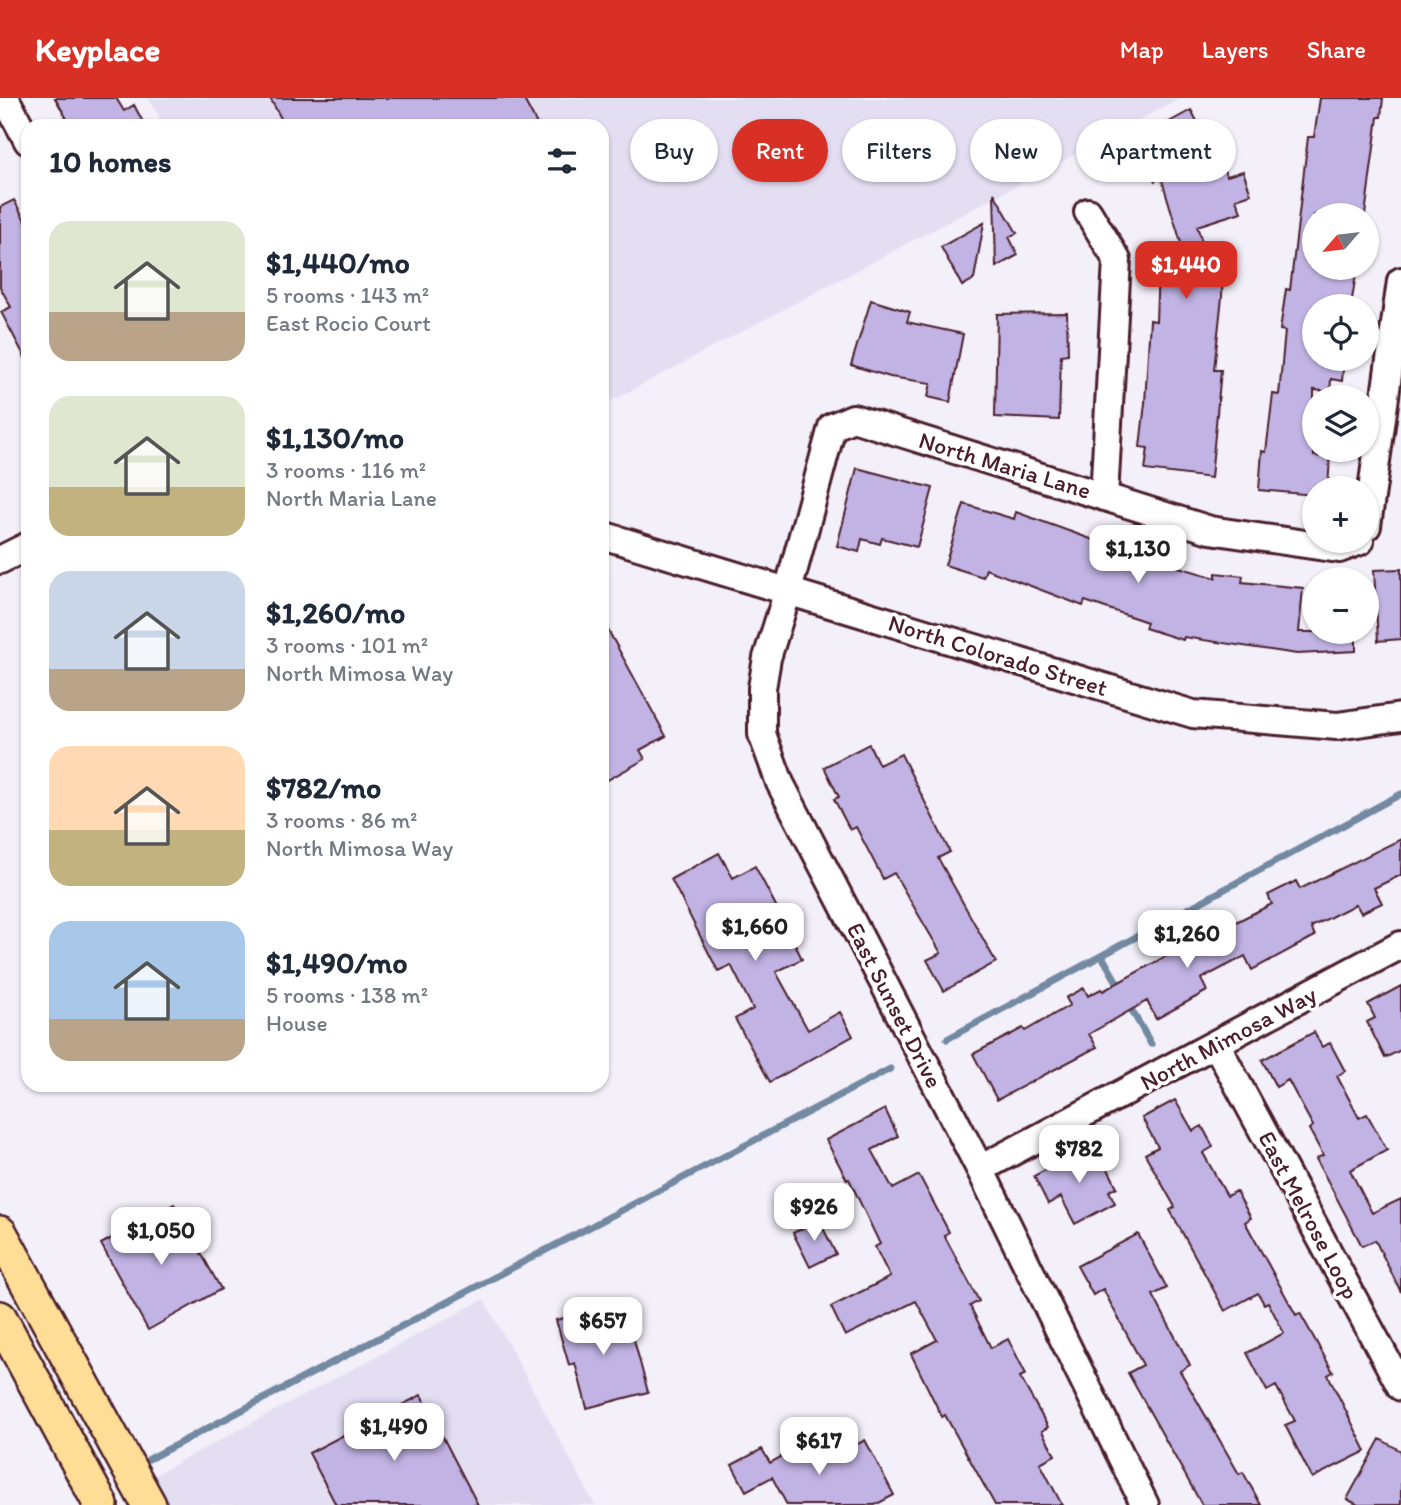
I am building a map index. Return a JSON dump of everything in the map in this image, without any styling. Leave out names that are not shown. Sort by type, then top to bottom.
[{"type":"main road","points":[[0,1233],[149,1505]]},
{"type":"main road","points":[[0,1318],[101,1505]]},
{"type":"street","points":[[5,98],[21,128]]},
{"type":"street","points":[[1088,212],[1117,260],[1104,497]]},
{"type":"street","points":[[1374,476],[1401,281]]},
{"type":"street","name":"North Maria Lane","points":[[853,418],[1210,530],[1302,544]]},
{"type":"street","name":"East Sunset Drive","points":[[853,418],[832,427],[788,591],[767,657],[762,688],[762,734],[770,760],[980,1169],[1145,1505]]},
{"type":"street","name":"North Colorado Street","points":[[609,537],[1193,714],[1337,726],[1401,718]]},
{"type":"street","points":[[0,560],[21,550]]},
{"type":"street","name":"North Mimosa Way","points":[[980,1169],[1401,946]]},
{"type":"street","name":"East Melrose Loop","points":[[1216,1044],[1401,1387]]},
{"type":"shaded area","points":[[149,98],[1181,98],[1142,119],[1076,119],[1076,154],[1062,161],[1062,119],[970,119],[970,182],[1023,182],[609,402],[609,119],[160,119]]},
{"type":"shaded area","points":[[484,1299],[595,1505],[162,1505],[147,1479]]},
{"type":"building","points":[[55,98],[116,98],[124,111],[134,105],[141,119],[67,119]]},
{"type":"building","points":[[270,98],[523,98],[534,119],[281,119]]},
{"type":"building","points":[[1320,98],[1383,98],[1367,203],[1302,203],[1302,280],[1355,280],[1353,294],[1302,294],[1302,371],[1343,371],[1342,381],[1331,379],[1331,385],[1302,385],[1302,462],[1330,462],[1329,476],[1302,476],[1302,494],[1259,490],[1262,451],[1266,452],[1273,394],[1279,395],[1285,331],[1280,330],[1286,289],[1290,290],[1308,137],[1314,137]]},
{"type":"building","points":[[1191,110],[1196,119],[1175,119]]},
{"type":"building","points":[[1243,171],[1251,194],[1236,199],[1241,212],[1197,226],[1207,257],[1223,257],[1222,297],[1214,370],[1221,370],[1211,478],[1145,470],[1148,448],[1140,447],[1150,320],[1156,321],[1158,269],[1173,269],[1174,256],[1185,256],[1163,182],[1236,182],[1236,173]]},
{"type":"building","points":[[994,193],[1017,233],[1009,237],[1018,255],[996,267]]},
{"type":"building","points":[[14,200],[21,213],[21,350],[1,312],[11,307],[0,287],[0,207]]},
{"type":"building","points":[[984,223],[974,279],[962,286],[941,247]]},
{"type":"building","points":[[871,300],[910,312],[907,322],[963,334],[950,402],[928,397],[931,383],[890,377],[851,365]]},
{"type":"building","points":[[1067,313],[1068,354],[1061,355],[1059,420],[995,417],[997,314]]},
{"type":"building","points":[[857,468],[933,488],[917,547],[882,538],[880,544],[862,539],[859,552],[837,546]]},
{"type":"building","points":[[964,504],[1014,519],[1016,512],[1127,552],[1216,578],[1216,573],[1243,576],[1242,582],[1302,588],[1299,632],[1302,632],[1302,644],[1356,644],[1356,651],[1297,654],[1184,637],[1183,640],[1145,628],[1147,622],[1085,601],[1083,606],[986,569],[983,577],[945,565]]},
{"type":"building","points":[[1401,569],[1401,639],[1379,641],[1379,570]]},
{"type":"building","points":[[609,632],[666,736],[640,750],[645,759],[609,779]]},
{"type":"building","points":[[869,744],[879,765],[901,754],[950,852],[938,858],[996,962],[944,991],[927,960],[941,953],[894,873],[883,879],[856,827],[850,830],[834,799],[839,797],[824,767]]},
{"type":"building","points":[[1401,839],[1401,875],[1374,888],[1382,903],[1361,913],[1356,904],[1311,927],[1315,936],[1252,970],[1245,956],[1201,979],[1207,991],[1156,1019],[1147,1001],[1089,1034],[1097,1047],[997,1100],[973,1054],[1023,1028],[1025,1031],[1070,1005],[1066,998],[1084,988],[1088,996],[1101,989],[1103,991],[1210,932],[1207,927],[1227,917],[1230,925],[1272,904],[1268,895],[1296,881],[1300,889]]},
{"type":"building","points":[[719,853],[733,878],[755,866],[786,925],[802,959],[776,972],[808,1030],[840,1012],[853,1036],[770,1082],[735,1019],[753,1009],[731,965],[718,971],[671,879]]},
{"type":"building","points":[[1401,986],[1401,1050],[1385,1058],[1367,1022],[1375,1018],[1368,1004]]},
{"type":"building","points":[[1314,1032],[1322,1047],[1330,1043],[1345,1071],[1337,1076],[1359,1118],[1367,1114],[1387,1150],[1350,1170],[1372,1213],[1401,1199],[1401,1292],[1375,1240],[1362,1246],[1316,1159],[1323,1155],[1309,1129],[1313,1126],[1288,1080],[1276,1087],[1262,1060]]},
{"type":"building","points":[[1175,1100],[1193,1131],[1202,1126],[1213,1147],[1203,1153],[1227,1196],[1236,1191],[1251,1218],[1245,1222],[1296,1315],[1300,1313],[1333,1372],[1328,1375],[1366,1451],[1312,1478],[1285,1425],[1295,1421],[1276,1386],[1267,1391],[1247,1353],[1284,1333],[1268,1302],[1264,1304],[1258,1293],[1225,1311],[1170,1210],[1175,1207],[1145,1154],[1158,1147],[1142,1118]]},
{"type":"building","points":[[885,1109],[898,1136],[872,1150],[893,1189],[919,1175],[949,1232],[944,1235],[979,1301],[970,1306],[991,1348],[1008,1339],[1026,1374],[1020,1377],[1048,1427],[1042,1431],[1055,1455],[1040,1463],[1062,1505],[995,1505],[945,1415],[942,1417],[911,1354],[937,1340],[916,1301],[845,1336],[831,1307],[890,1277],[875,1247],[880,1244],[849,1179],[847,1180],[826,1140]]},
{"type":"building","points":[[1086,1148],[1094,1164],[1103,1159],[1117,1187],[1109,1191],[1115,1203],[1075,1224],[1061,1197],[1048,1204],[1034,1176]]},
{"type":"building","points":[[174,1204],[221,1289],[148,1330],[101,1244]]},
{"type":"building","points":[[819,1220],[836,1254],[810,1267],[793,1233]]},
{"type":"building","points":[[1138,1234],[1167,1288],[1153,1295],[1190,1365],[1180,1371],[1239,1474],[1243,1472],[1261,1505],[1202,1505],[1128,1373],[1143,1365],[1103,1289],[1093,1295],[1077,1266]]},
{"type":"building","points":[[626,1310],[648,1392],[587,1408],[575,1363],[569,1365],[556,1320],[589,1312],[591,1319]]},
{"type":"building","points":[[421,1395],[478,1505],[336,1505],[309,1453]]},
{"type":"building","points":[[1380,1439],[1401,1451],[1401,1505],[1358,1505],[1347,1499]]},
{"type":"building","points":[[865,1440],[894,1495],[875,1505],[787,1505],[772,1477],[746,1491],[732,1465],[762,1449],[770,1463],[810,1441],[822,1463]]},
{"type":"waterway","points":[[947,1039],[1401,794]]},
{"type":"waterway","points":[[1102,956],[1122,991]]},
{"type":"waterway","points":[[1127,1002],[1151,1044]]},
{"type":"waterway","points":[[149,1459],[890,1069]]}]
